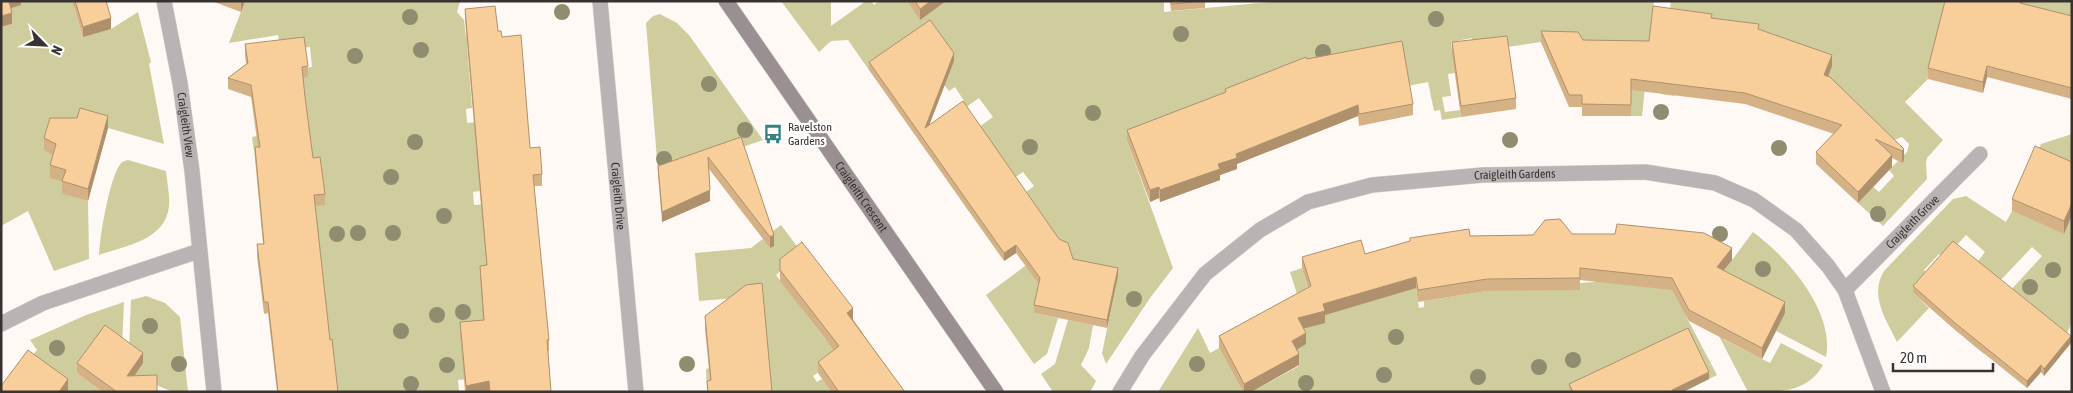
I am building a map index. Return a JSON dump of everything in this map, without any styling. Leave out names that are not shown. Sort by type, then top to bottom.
[{"type":"street","name":"Craigleith View","points":[[164,1],[180,83],[192,171],[214,392]]},
{"type":"street","name":"Craigleith Drive","points":[[600,1],[636,392]]},
{"type":"street","name":"Craigleith Crescent","points":[[726,1],[996,392]]},
{"type":"street","name":"Craigleith Grove","points":[[1845,290],[1980,154]]},
{"type":"street","name":"Craigleith Gardens","points":[[1120,392],[1142,356],[1205,274],[1260,230],[1308,202],[1372,185],[1483,175],[1645,172],[1715,183],[1754,200],[1796,230],[1828,266],[1845,290],[1883,392]]},
{"type":"street","points":[[1,324],[44,304],[199,251]]},
{"type":"shaded area","points":[[20,1],[79,1],[74,8],[83,37],[111,29],[138,12],[151,62],[149,64],[164,144],[80,120],[56,157],[66,182],[63,194],[88,201],[89,259],[54,271],[28,211],[1,226],[1,27],[12,24],[7,9]]},
{"type":"shaded area","points":[[245,1],[460,1],[457,12],[464,20],[466,37],[501,34],[467,46],[472,108],[466,109],[467,123],[509,119],[475,128],[480,191],[473,192],[474,205],[514,202],[515,210],[482,213],[487,277],[490,377],[458,380],[459,392],[336,392],[290,246],[255,159],[252,137],[257,136],[256,129],[281,125],[306,68],[312,67],[310,47],[281,51],[278,35],[229,43]]},
{"type":"shaded area","points":[[781,1],[831,1],[831,26],[866,1],[871,1],[874,5],[879,1],[907,1],[920,19],[946,1],[1164,1],[1164,12],[1280,1],[1654,1],[1642,116],[1631,116],[1631,53],[1557,51],[1557,79],[1541,42],[1474,52],[1472,38],[1451,42],[1455,73],[1448,74],[1451,96],[1442,97],[1445,112],[1460,110],[1461,117],[1442,120],[1440,110],[1434,111],[1428,82],[1127,141],[1173,268],[1150,298],[1106,364],[1102,353],[1118,276],[1034,313],[1058,318],[1047,354],[1034,364],[986,295],[1056,243],[1022,195],[1034,186],[1023,172],[968,210],[965,206],[985,191],[976,129],[993,117],[979,98],[919,140],[916,135],[964,101],[955,87],[949,91],[939,78],[869,70],[848,40],[831,41],[819,52]]},
{"type":"shaded area","points":[[1671,1],[1947,1],[1928,79],[1905,102],[1943,140],[1927,158],[1927,179],[1883,226],[1858,203],[1873,187],[1879,192],[1894,176],[1889,170],[1907,152],[1909,144],[1902,137],[1894,140],[1824,87],[1831,66],[1679,73],[1675,96],[1661,94]]},
{"type":"shaded area","points":[[2023,1],[2072,1],[2072,27],[2019,16]]},
{"type":"shaded area","points":[[660,14],[677,23],[689,35],[763,140],[673,171],[671,168],[658,172],[646,23],[653,16]]},
{"type":"shaded area","points":[[2072,134],[2072,174],[2035,158],[2041,144]]},
{"type":"shaded area","points":[[128,160],[166,171],[169,206],[166,217],[160,227],[143,240],[99,255],[103,222],[115,174],[120,165]]},
{"type":"shaded area","points":[[1966,196],[2006,222],[2012,211],[2063,233],[2072,215],[2072,322],[2065,338],[2023,305],[1984,354],[1966,339],[2042,256],[2032,247],[1996,285],[1975,265],[1985,252],[1966,235],[1944,259],[1939,254],[1924,270],[1929,275],[1913,293],[1929,308],[1897,342],[1884,316],[1879,298],[1878,289],[1884,271],[1953,199]]},
{"type":"shaded area","points":[[781,225],[802,253],[776,275],[826,340],[853,319],[863,333],[857,337],[861,342],[813,376],[817,382],[822,379],[831,392],[707,392],[706,369],[709,368],[708,355],[767,349],[762,296],[699,301],[695,253],[751,248]]},
{"type":"shaded area","points":[[1753,232],[1793,270],[1816,304],[1827,339],[1826,357],[1776,331],[1785,313],[1723,339],[1770,363],[1781,343],[1823,365],[1809,381],[1801,386],[1782,391],[1748,392],[1705,309],[1687,318],[1717,375],[1709,379],[1692,342],[1588,380],[1569,390],[1570,392],[1251,392],[1299,366],[1291,317],[1302,310],[1290,272],[1302,268],[1318,324],[1323,316],[1410,249],[1419,308],[1424,307],[1424,301],[1499,289],[1595,282],[1595,257],[1732,260]]},
{"type":"shaded area","points":[[146,296],[165,303],[180,317],[188,392],[173,392],[134,376],[129,352],[131,300]]},
{"type":"shaded area","points":[[124,302],[122,347],[77,373],[102,392],[57,392],[28,361],[37,350],[30,340],[86,315]]},
{"type":"shaded area","points":[[1068,320],[1093,325],[1089,348],[1081,365],[1096,381],[1090,392],[1053,392],[1041,374],[1055,364]]},
{"type":"shaded area","points":[[1198,328],[1210,353],[1219,348],[1243,392],[1158,392]]},
{"type":"building","points":[[1,1],[9,1],[12,13],[1,16]]},
{"type":"building","points":[[75,1],[106,1],[111,18],[83,27]]},
{"type":"building","points":[[915,1],[931,1],[920,9]]},
{"type":"building","points":[[1171,1],[1205,1],[1171,4]]},
{"type":"building","points":[[1945,1],[2020,1],[2020,3],[2072,16],[2072,88],[1987,66],[1983,82],[1928,68]]},
{"type":"building","points":[[495,6],[498,31],[501,31],[502,37],[521,35],[530,148],[540,147],[542,174],[533,175],[549,340],[547,340],[551,392],[490,392],[489,381],[466,386],[460,322],[484,320],[480,266],[487,265],[465,9]]},
{"type":"building","points":[[1653,6],[1712,14],[1711,18],[1759,24],[1758,29],[1832,55],[1824,75],[1830,77],[1904,149],[1902,151],[1875,139],[1892,155],[1858,192],[1816,152],[1842,125],[1745,93],[1631,79],[1631,105],[1582,104],[1582,95],[1569,95],[1541,31],[1578,32],[1583,40],[1649,41]]},
{"type":"building","points":[[930,20],[954,53],[925,128],[963,101],[1059,239],[1068,243],[1073,259],[1118,268],[1107,320],[1034,305],[1040,278],[1016,245],[1004,253],[869,62]]},
{"type":"building","points":[[1507,36],[1516,98],[1461,106],[1452,42]]},
{"type":"building","points":[[304,37],[308,66],[302,67],[313,158],[320,157],[325,194],[314,195],[330,340],[332,339],[338,392],[278,392],[268,302],[264,302],[257,244],[264,244],[255,147],[260,147],[251,85],[228,78],[248,63],[245,44]]},
{"type":"building","points":[[1402,41],[1413,104],[1359,114],[1358,105],[1236,154],[1237,158],[1218,164],[1220,169],[1160,190],[1159,187],[1150,190],[1127,130],[1226,92],[1225,89],[1306,57],[1307,59]]},
{"type":"building","points":[[80,108],[108,116],[88,189],[62,181],[66,170],[50,165],[56,144],[44,138],[50,118],[77,118]]},
{"type":"building","points":[[741,137],[774,235],[770,237],[708,157],[710,190],[662,212],[658,166]]},
{"type":"building","points":[[2035,146],[2072,162],[2072,203],[2064,221],[2012,199]]},
{"type":"building","points":[[1560,219],[1572,234],[1615,234],[1617,224],[1704,233],[1732,248],[1717,267],[1785,302],[1762,348],[1689,310],[1672,278],[1580,268],[1580,278],[1487,279],[1418,290],[1416,277],[1323,304],[1325,311],[1298,318],[1306,333],[1292,341],[1299,354],[1244,384],[1219,336],[1311,286],[1302,257],[1361,240],[1365,254],[1410,241],[1410,238],[1469,229],[1470,236],[1533,235],[1545,220]]},
{"type":"building","points":[[1953,241],[2071,336],[2044,369],[2041,365],[2027,381],[1955,323],[1913,286]]},
{"type":"building","points":[[802,242],[853,308],[847,313],[905,392],[839,392],[818,362],[839,346],[780,270],[780,259]]},
{"type":"building","points":[[762,283],[772,392],[708,392],[707,381],[711,380],[705,316],[746,285]]},
{"type":"building","points":[[105,325],[143,353],[127,376],[157,375],[157,392],[117,392],[77,363]]},
{"type":"building","points":[[1688,328],[1709,372],[1672,390],[1672,392],[1573,392],[1569,384]]},
{"type":"building","points":[[28,350],[68,379],[59,392],[1,392],[1,386]]},
{"type":"place","name":"Ravelston Gardens","points":[[773,134]]}]
